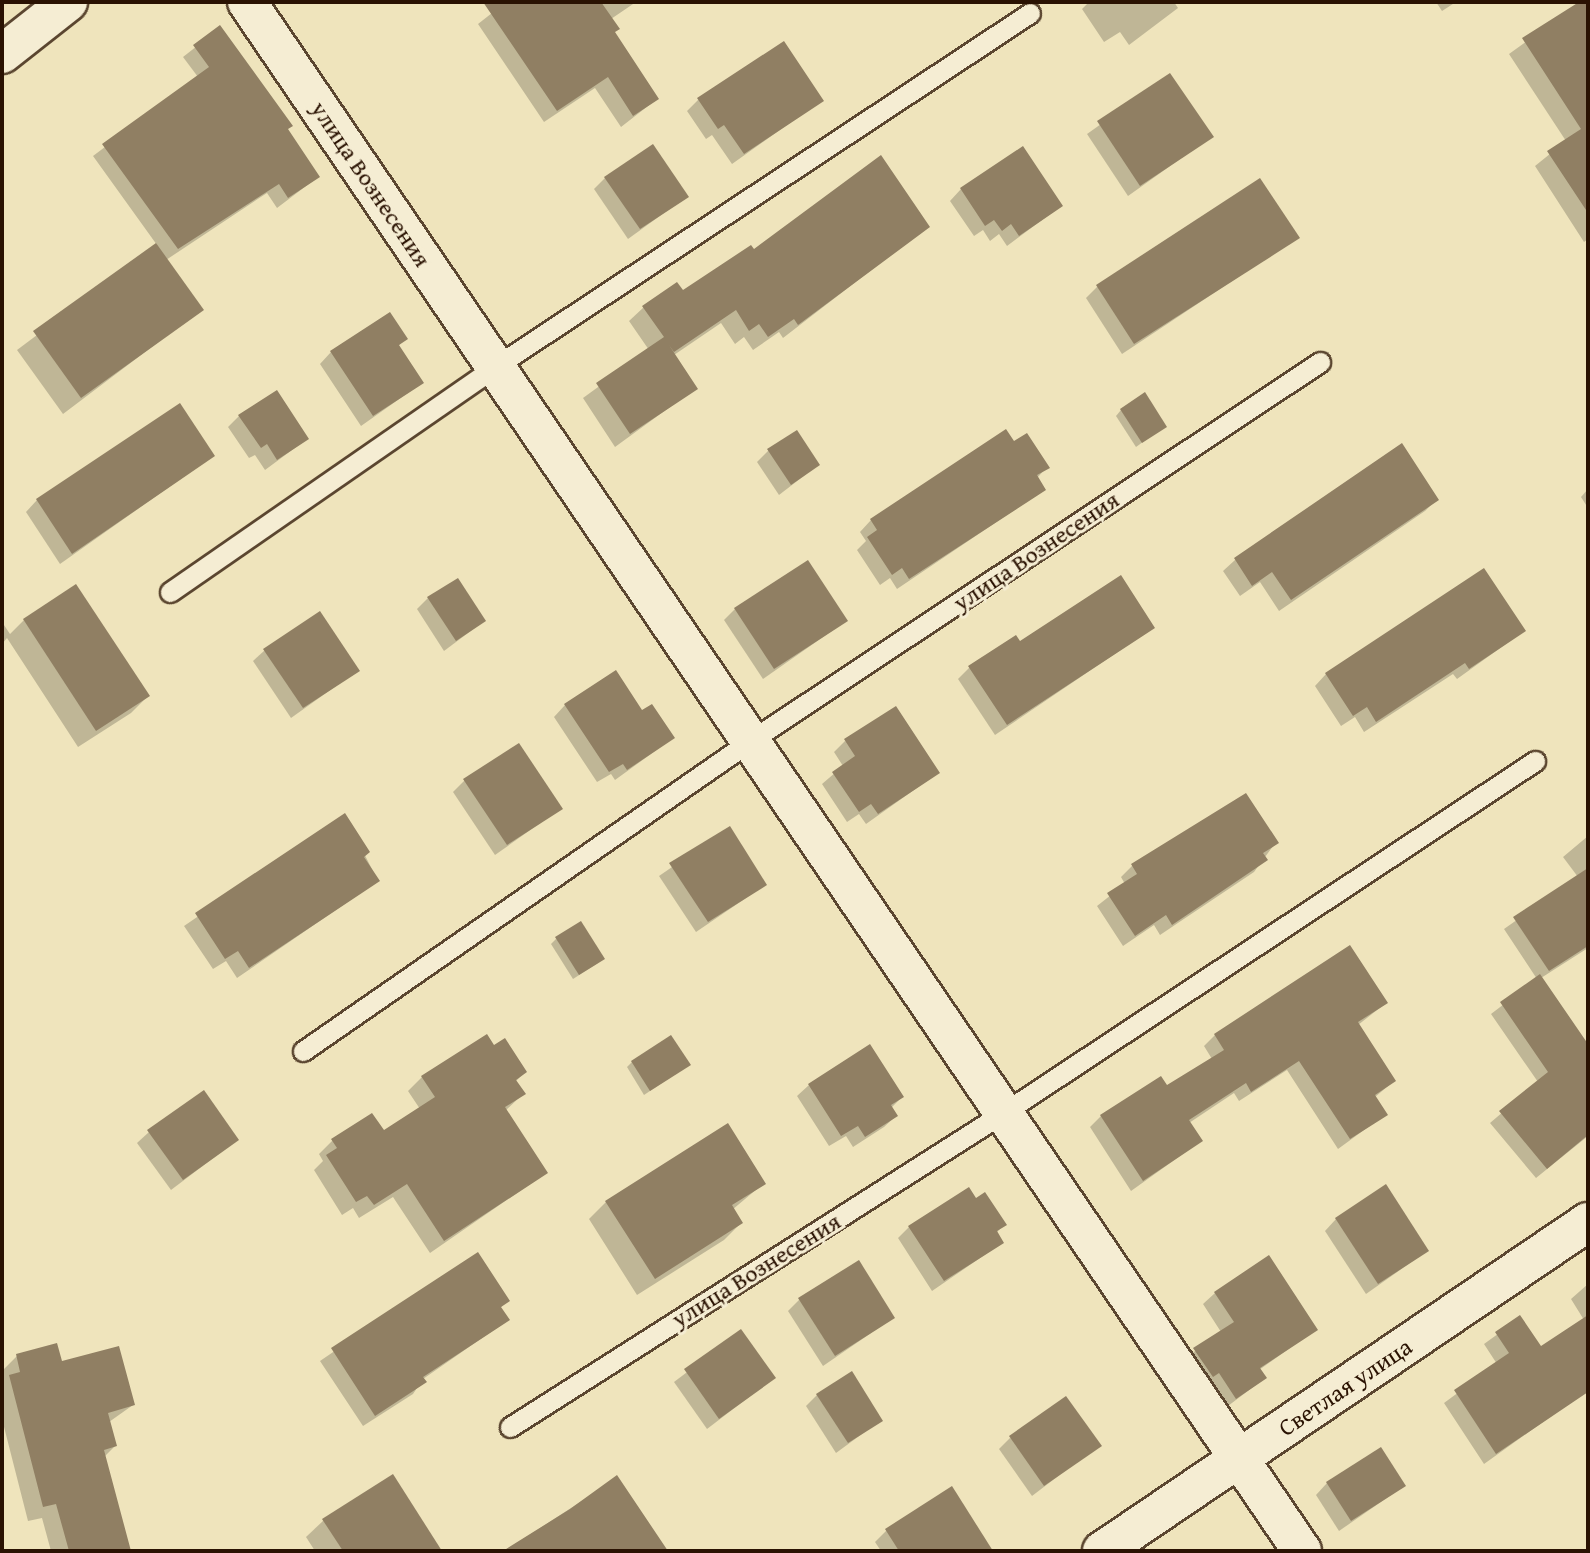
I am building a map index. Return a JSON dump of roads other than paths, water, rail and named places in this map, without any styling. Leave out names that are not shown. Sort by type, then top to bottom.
[{"type":"street","points":[[2,54],[68,2]]},
{"type":"street","name":"улица Вознесения","points":[[247,2],[753,739],[1237,1460],[1302,1551]]},
{"type":"street","name":"Светлая улица","points":[[1101,1551],[1588,1222]]},
{"type":"lane","points":[[170,592],[496,366],[1030,13]]},
{"type":"lane","name":"улица Вознесения","points":[[303,1051],[753,739],[1320,362]]},
{"type":"lane","name":"улица Вознесения","points":[[510,1427],[1003,1113],[1535,761]]}]
